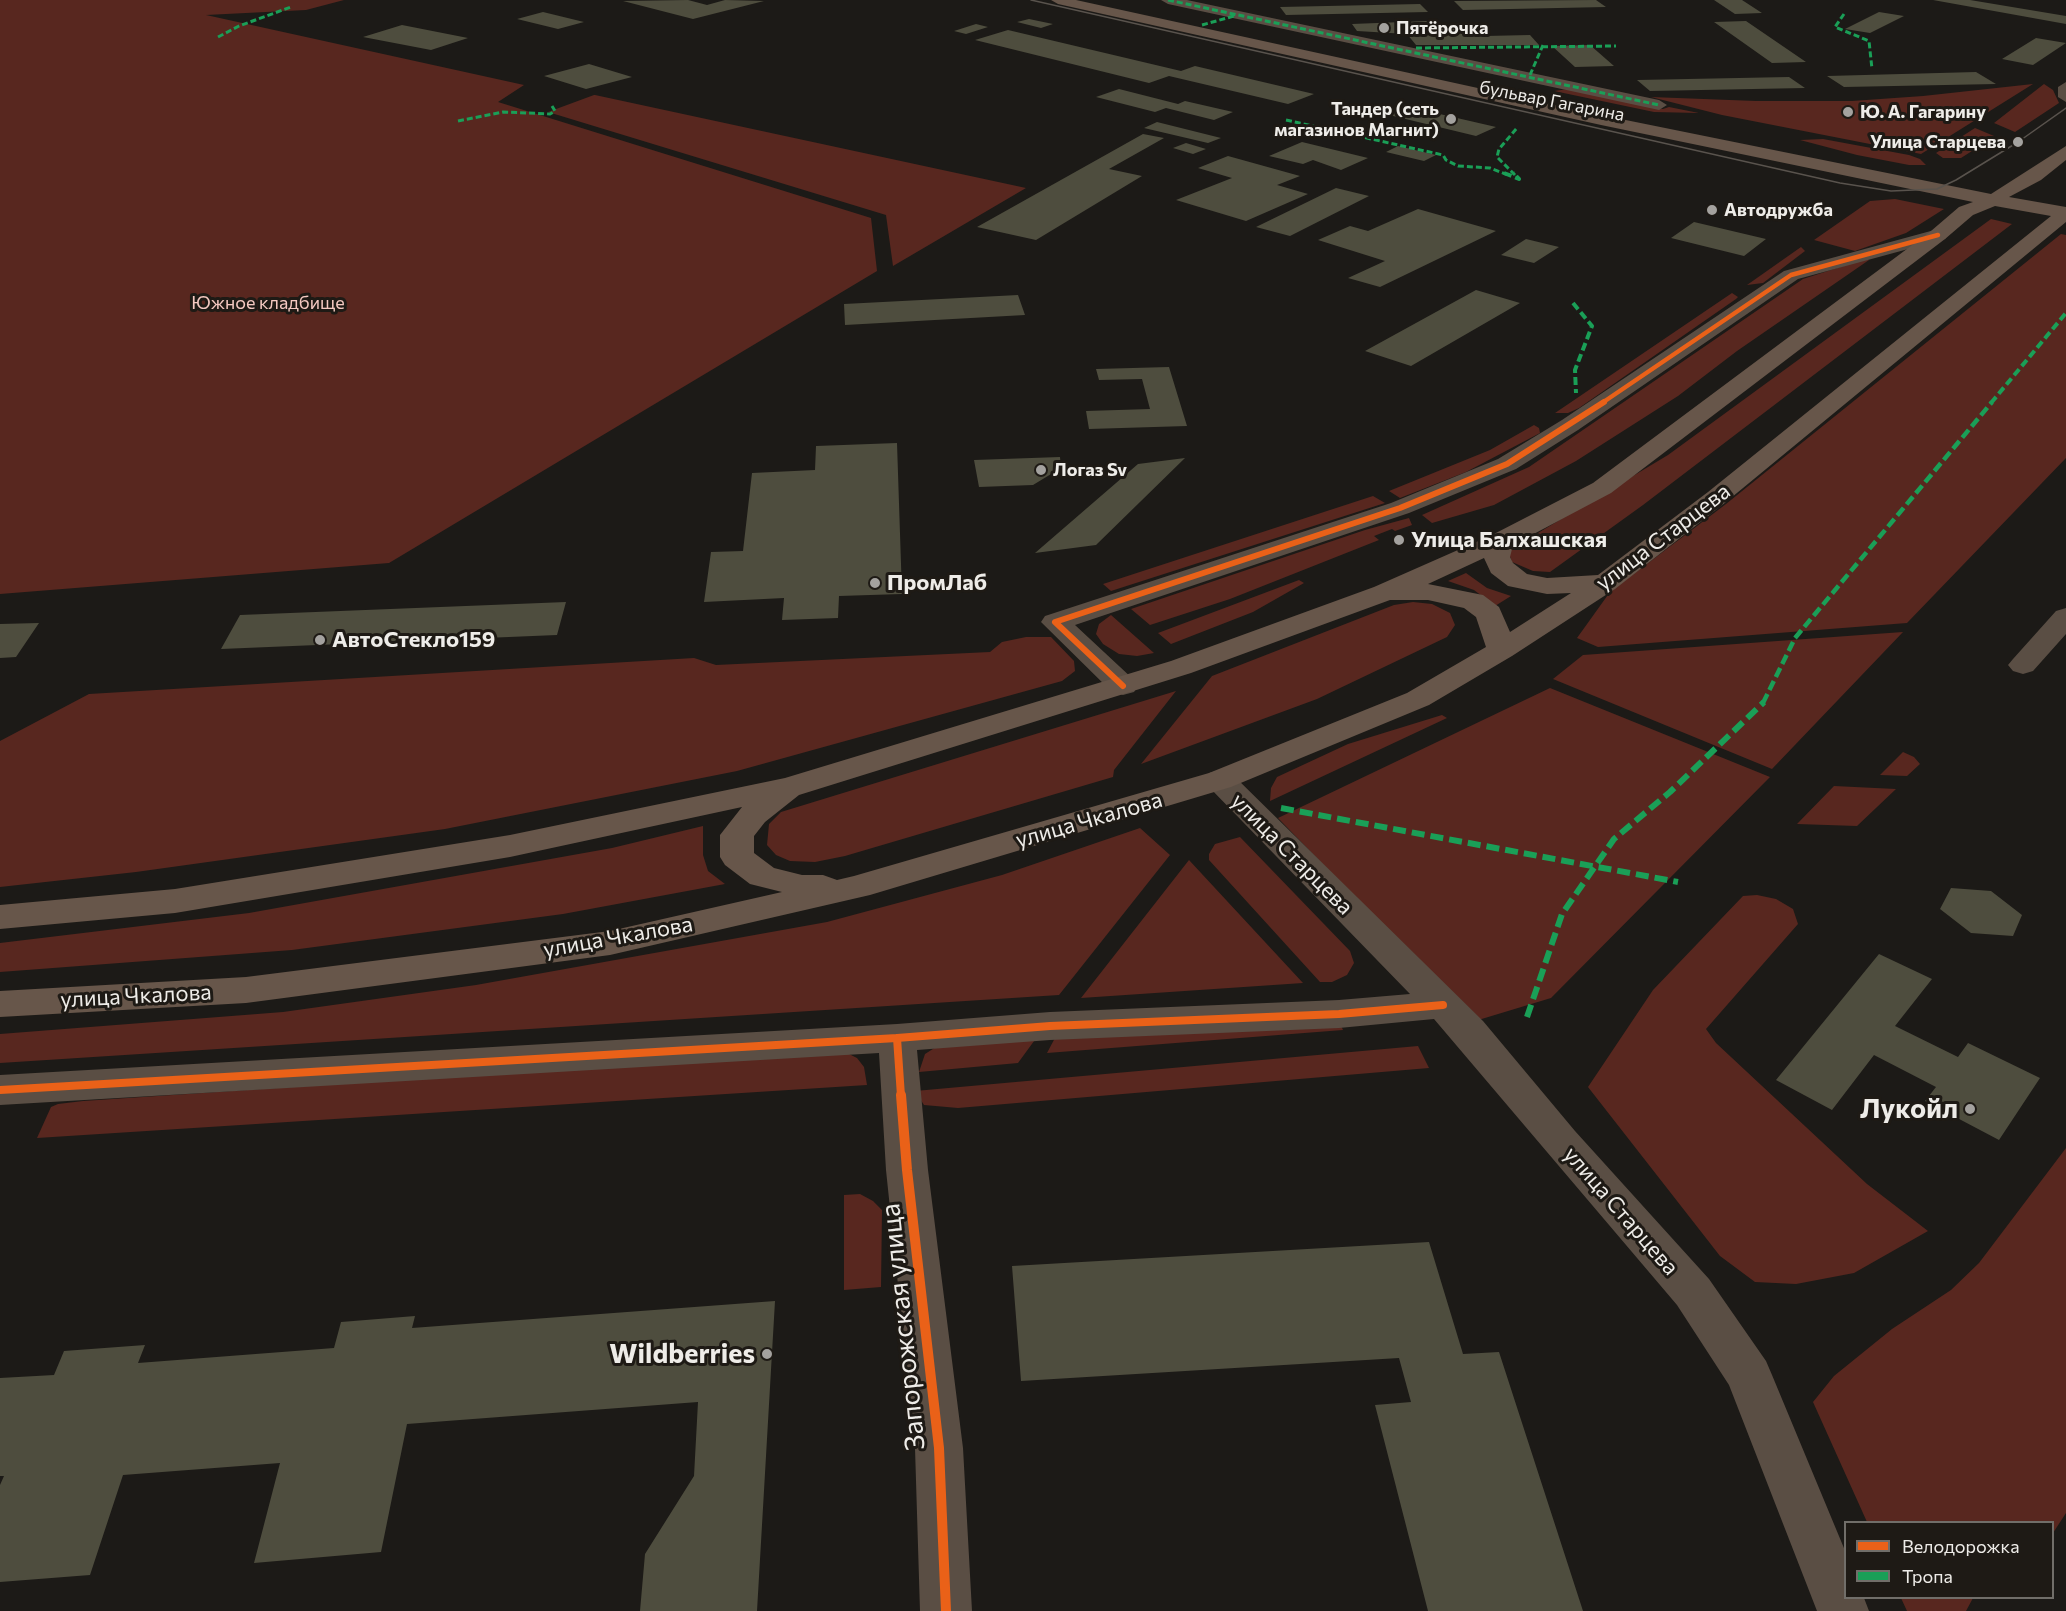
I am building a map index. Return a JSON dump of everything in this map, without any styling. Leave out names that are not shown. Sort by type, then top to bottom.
[{"type":"main road","name":"бульвар Гагарина","points":[[1058,0],[1409,79],[1911,185],[2002,194]]},
{"type":"main road","name":"бульвар Гагарина","points":[[1100,0],[1427,75],[2002,194]]},
{"type":"main road","points":[[1409,79],[1427,75]]},
{"type":"main road","points":[[0,917],[175,901],[510,846],[791,787],[1123,686],[1384,593],[1501,541],[1602,488],[1938,235],[1966,211],[2035,176],[2066,151]]},
{"type":"main road","name":"бульвар Гагарина","points":[[1911,185],[1951,199],[1966,211]]},
{"type":"main road","points":[[2002,194],[2066,201]]},
{"type":"main road","points":[[2002,194],[2066,213]]},
{"type":"main road","name":"улица Старцева","points":[[1220,780],[1418,699],[1502,650],[1605,583],[1718,497],[2066,213]]},
{"type":"main road","points":[[1501,541],[1497,557],[1501,567],[1518,580],[1547,586],[1605,583]]},
{"type":"main road","points":[[1384,593],[1428,592],[1473,601],[1490,613],[1502,650]]},
{"type":"main road","name":"улица Чкалова","points":[[0,1004],[246,990],[610,943],[858,886],[1220,780]]},
{"type":"main road","points":[[791,787],[753,815],[737,835],[737,857],[762,876],[802,886],[858,886]]},
{"type":"street","points":[[1168,0],[1659,105]]},
{"type":"street","points":[[1202,25],[1237,15]]},
{"type":"street","points":[[1791,274],[1938,235]]},
{"type":"street","points":[[1123,686],[1054,622],[1400,508],[1507,464],[1570,425],[1791,274],[1818,245]]},
{"type":"street","points":[[2023,664],[2066,617]]},
{"type":"street","name":"улица Старцева","points":[[1220,780],[1469,1031],[1560,1142],[1693,1292],[1749,1375],[1843,1611]]},
{"type":"street","points":[[0,1090],[897,1038],[1050,1026],[1339,1014],[1443,1005]]},
{"type":"street","name":"Запорожская улица","points":[[897,1038],[907,1170],[939,1448],[946,1611]]},
{"type":"green space","name":"Южное кладбище","points":[[0,0],[344,0],[306,10],[206,15],[524,85],[498,102],[871,218],[877,271],[389,563],[0,594]]},
{"type":"green space","points":[[2033,84],[1921,154],[1722,115],[1651,97],[1756,101],[1852,101]]},
{"type":"green space","points":[[2044,84],[2053,90],[2059,103],[2015,132],[1994,123]]},
{"type":"green space","points":[[1568,89],[1663,109],[1669,107],[1699,113],[1654,112],[1554,91]]},
{"type":"green space","points":[[594,95],[1026,188],[893,266],[886,215],[548,112]]},
{"type":"green space","points":[[1975,128],[1994,136],[1989,141],[1978,142],[1983,144],[1961,158],[1943,158],[1936,153]]},
{"type":"green space","points":[[1823,139],[1909,155],[1920,159],[1926,165],[1909,165],[1857,155],[1800,140]]},
{"type":"green space","points":[[1895,199],[1944,209],[1906,233],[1855,251],[1814,240],[1870,201]]},
{"type":"green space","points":[[1991,219],[2012,224],[1643,505],[1550,572],[1533,571],[1512,562],[1508,551],[1668,455]]},
{"type":"green space","points":[[2061,234],[2066,235],[2066,458],[1907,623],[1598,647],[1577,638],[1610,592],[1726,504]]},
{"type":"green space","points":[[1801,247],[1805,251],[1763,283],[1747,285]]},
{"type":"green space","points":[[1865,259],[1869,260],[1737,351],[1678,396],[1576,461],[1494,505],[1432,523],[1422,515],[1529,467],[1803,279]]},
{"type":"green space","points":[[1732,293],[1738,297],[1579,408],[1568,413],[1555,413]]},
{"type":"green space","points":[[1534,425],[1539,428],[1540,433],[1466,472],[1400,498],[1389,491],[1490,450]]},
{"type":"green space","points":[[1373,496],[1385,503],[1111,591],[1103,584]]},
{"type":"green space","points":[[1409,518],[1412,525],[1374,536],[1379,540],[1230,599],[1150,625],[1131,609],[1365,530]]},
{"type":"green space","points":[[1466,573],[1487,588],[1511,596],[1495,606],[1474,590],[1448,581]]},
{"type":"green space","points":[[1299,580],[1304,583],[1253,612],[1171,644],[1158,633]]},
{"type":"green space","points":[[1413,602],[1432,604],[1450,613],[1455,625],[1447,637],[1317,699],[1141,764],[1212,676],[1394,605]]},
{"type":"green space","points":[[1111,615],[1154,653],[1137,656],[1119,654],[1103,644],[1096,634],[1099,624]]},
{"type":"green space","points":[[1903,632],[1772,769],[1553,679],[1583,655]]},
{"type":"green space","points":[[1026,637],[1051,637],[1074,661],[1075,671],[1062,681],[737,771],[445,829],[136,872],[0,887],[0,741],[89,694],[694,658],[716,665],[990,652],[1002,642]]},
{"type":"green space","points":[[1550,688],[1770,777],[1551,998],[1475,1021],[1278,818]]},
{"type":"green space","points":[[1176,691],[1114,770],[1113,777],[845,856],[815,862],[790,861],[776,855],[767,845],[769,824],[781,812]]},
{"type":"green space","points":[[1442,715],[1447,718],[1270,801],[1271,788],[1277,777],[1348,744]]},
{"type":"green space","points":[[1903,752],[1914,757],[1920,764],[1907,776],[1880,775]]},
{"type":"green space","points":[[1834,786],[1896,789],[1857,826],[1797,824]]},
{"type":"green space","points":[[703,826],[703,855],[708,871],[725,884],[563,914],[292,950],[0,972],[0,943],[249,913],[612,848]]},
{"type":"green space","points":[[1140,828],[1170,855],[1059,995],[0,1063],[0,1034],[283,1012],[476,985],[827,922],[1002,875]]},
{"type":"green space","points":[[1240,837],[1350,951],[1354,963],[1347,975],[1332,982],[1320,982],[1209,860],[1209,854],[1215,844]]},
{"type":"green space","points":[[1189,860],[1303,983],[1081,998]]},
{"type":"green space","points":[[1757,895],[1776,899],[1793,909],[1798,924],[1706,1029],[1716,1043],[1867,1184],[1928,1231],[1854,1273],[1796,1284],[1755,1282],[1720,1256],[1588,1087],[1653,990],[1743,896]]},
{"type":"green space","points":[[1338,1019],[1343,1030],[1047,1053],[1056,1036]]},
{"type":"green space","points":[[1037,1037],[1018,1063],[919,1072],[925,1054],[936,1047]]},
{"type":"green space","points":[[1418,1046],[1429,1068],[958,1108],[924,1105],[915,1091]]},
{"type":"green space","points":[[847,1053],[857,1058],[864,1067],[867,1085],[37,1138],[51,1107],[83,1101],[531,1071]]},
{"type":"green space","points":[[2066,1148],[2066,1513],[2054,1531],[2054,1521],[1867,1521],[1813,1402],[1834,1376],[1892,1329],[1951,1290],[1979,1263]]},
{"type":"green space","points":[[860,1194],[873,1201],[882,1210],[881,1287],[844,1290],[844,1195]]},
{"type":"green space","points":[[1901,1599],[1972,1599],[1966,1611],[1907,1611]]},
{"type":"building","points":[[688,0],[707,5],[725,0],[764,1],[693,19],[623,1]]},
{"type":"building","points":[[1596,0],[1606,7],[1463,10],[1454,1]]},
{"type":"building","points":[[1714,0],[1742,0],[1762,13],[1735,14]]},
{"type":"building","points":[[1933,0],[1970,0],[2066,16],[2066,24]]},
{"type":"building","points":[[1420,4],[1428,12],[1286,15],[1280,7]]},
{"type":"building","points":[[543,12],[584,22],[558,29],[517,19]]},
{"type":"building","points":[[1879,12],[1904,16],[1870,33],[1845,29]]},
{"type":"building","points":[[1029,19],[1053,24],[1041,28],[1017,22]]},
{"type":"building","points":[[1427,21],[1430,25],[1462,24],[1471,34],[1482,33],[1485,36],[1530,35],[1539,45],[1416,45],[1407,34],[1357,31],[1352,24]]},
{"type":"building","points":[[1746,21],[1806,62],[1772,63],[1714,22]]},
{"type":"building","points":[[976,24],[988,27],[966,34],[954,31]]},
{"type":"building","points":[[402,25],[468,38],[431,50],[363,37]]},
{"type":"building","points":[[1008,30],[1181,71],[1195,66],[1314,94],[1288,104],[1169,76],[1149,83],[975,40]]},
{"type":"building","points":[[2036,38],[2066,43],[2033,65],[2002,59]]},
{"type":"building","points":[[1590,45],[1614,66],[1575,67],[1552,46]]},
{"type":"building","points":[[589,64],[632,77],[586,89],[544,76]]},
{"type":"building","points":[[1976,72],[1996,84],[1844,87],[1827,76]]},
{"type":"building","points":[[1789,77],[1805,88],[1650,91],[1637,80]]},
{"type":"building","points":[[1119,89],[1178,104],[1185,101],[1233,112],[1214,120],[1166,108],[1155,112],[1096,97]]},
{"type":"building","points":[[1405,106],[1496,127],[1476,136],[1385,114]]},
{"type":"building","points":[[1157,122],[1221,138],[1208,143],[1144,128]]},
{"type":"building","points":[[1143,134],[1164,138],[1109,169],[1142,176],[1036,240],[977,227]]},
{"type":"building","points":[[1302,142],[1368,158],[1341,170],[1313,160],[1303,164],[1269,156]]},
{"type":"building","points":[[1186,143],[1206,149],[1193,154],[1173,148]]},
{"type":"building","points":[[1398,146],[1436,155],[1424,161],[1386,152]]},
{"type":"building","points":[[1228,156],[1300,176],[1277,185],[1308,194],[1246,221],[1176,200],[1232,178],[1198,168]]},
{"type":"building","points":[[1336,188],[1369,196],[1290,236],[1256,227]]},
{"type":"building","points":[[1418,209],[1496,231],[1380,287],[1348,278],[1385,261],[1318,240],[1350,226],[1368,231]]},
{"type":"building","points":[[1694,222],[1766,239],[1744,256],[1671,238]]},
{"type":"building","points":[[1526,239],[1559,247],[1534,263],[1501,255]]},
{"type":"building","points":[[1476,290],[1520,303],[1411,366],[1365,351]]},
{"type":"building","points":[[1018,295],[1025,315],[845,325],[844,304]]},
{"type":"building","points":[[1169,367],[1187,426],[1089,429],[1086,411],[1150,409],[1142,379],[1099,380],[1096,369]]},
{"type":"building","points":[[897,443],[902,594],[839,596],[838,618],[782,620],[784,598],[704,602],[711,552],[743,551],[752,473],[815,470],[816,446]]},
{"type":"building","points":[[1060,457],[1061,468],[1033,485],[979,487],[974,460]]},
{"type":"building","points":[[1185,458],[1096,545],[1035,553],[1138,464]]},
{"type":"building","points":[[566,602],[557,635],[221,649],[240,615]]},
{"type":"building","points":[[39,623],[16,657],[0,658],[0,624]]},
{"type":"building","points":[[1951,888],[1991,891],[2022,915],[2013,936],[1971,933],[1940,909]]},
{"type":"building","points":[[1879,954],[1932,979],[1895,1026],[1958,1057],[1968,1043],[2040,1078],[1999,1140],[1925,1101],[1936,1087],[1874,1055],[1832,1110],[1776,1080]]},
{"type":"building","points":[[1429,1242],[1463,1354],[1499,1352],[1583,1611],[1428,1611],[1375,1405],[1411,1402],[1399,1358],[1021,1381],[1012,1266]]},
{"type":"building","points":[[775,1301],[757,1611],[640,1611],[645,1554],[694,1476],[698,1402],[407,1424],[381,1552],[254,1563],[280,1463],[123,1475],[90,1575],[0,1582],[0,1485],[4,1476],[0,1476],[0,1378],[54,1375],[64,1351],[145,1345],[138,1363],[334,1348],[341,1322],[415,1316],[412,1328]]},
{"type":"tram line","points":[[1031,0],[1840,183],[1891,191],[1937,189],[1956,180],[2018,142],[2066,108]]},
{"type":"marked path","points":[[1168,0],[1659,105]]},
{"type":"marked path","points":[[218,37],[239,26],[291,7]]},
{"type":"marked path","points":[[1844,14],[1835,27],[1869,41],[1872,69]]},
{"type":"marked path","points":[[1202,25],[1234,16]]},
{"type":"marked path","points":[[1530,75],[1543,45]]},
{"type":"marked path","points":[[1416,48],[1616,46]]},
{"type":"marked path","points":[[458,121],[503,112],[550,114],[555,111],[552,106]]},
{"type":"marked path","points":[[1286,120],[1443,155],[1446,160],[1458,166],[1490,168],[1519,179],[1497,157],[1499,149],[1517,128]]},
{"type":"marked path","points":[[1573,303],[1592,326],[1575,370],[1576,393]]},
{"type":"marked path","points":[[1527,1017],[1562,914],[1614,839],[1670,792],[1762,705],[1795,638],[2066,313]]},
{"type":"marked path","points":[[1281,808],[1678,882]]},
{"type":"cycle path","points":[[1123,686],[1055,622],[1400,508],[1507,464],[1570,425],[1791,275],[1938,235]]},
{"type":"cycle path","points":[[0,1090],[897,1038],[1050,1026],[1339,1014],[1443,1005]]},
{"type":"cycle path","points":[[897,1038],[907,1170],[939,1448],[946,1611]]},
{"type":"place","name":"Пятёрочка","points":[[1384,28]]},
{"type":"place","name":"Ю. А. Гагарину","points":[[1848,112]]},
{"type":"place","name":"Тандер (сеть магазинов Магнит)","points":[[1451,119]]},
{"type":"place","name":"Улица Старцева","points":[[2018,142]]},
{"type":"place","name":"Автодружба","points":[[1712,210]]},
{"type":"place","name":"Логаз Sv","points":[[1041,470]]},
{"type":"place","name":"Улица Балхашская","points":[[1399,540]]},
{"type":"place","name":"ПромЛаб","points":[[875,583]]},
{"type":"place","name":"АвтоСтекло159","points":[[320,640]]},
{"type":"place","name":"Лукойл","points":[[1970,1109]]},
{"type":"place","name":"Wildberries","points":[[767,1354]]}]
